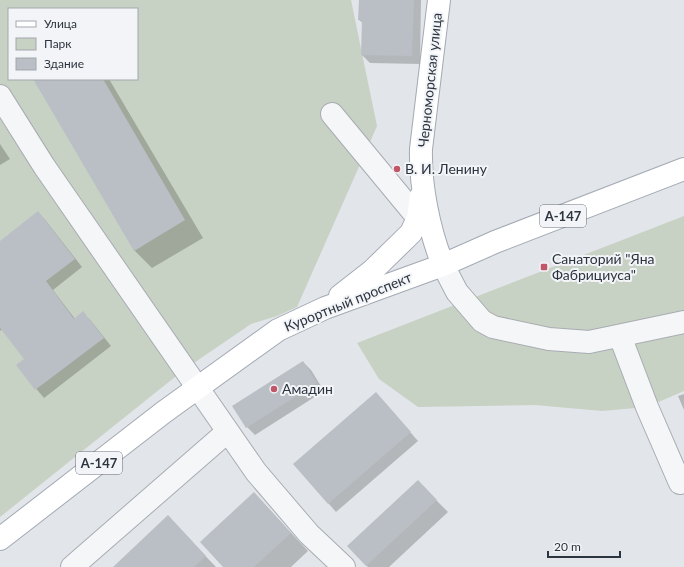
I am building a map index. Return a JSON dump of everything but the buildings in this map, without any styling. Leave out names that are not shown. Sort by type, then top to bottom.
[{"type":"main road","name":"Черноморская улица","points":[[325,308],[384,260],[411,233],[418,218],[422,185],[422,149],[439,0]]},
{"type":"main road","name":"Курортный проспект","points":[[0,539],[198,387],[278,330],[325,308],[443,265],[495,242],[684,169]]},
{"type":"main road","name":"Черноморская улица","points":[[422,185],[437,250],[443,265]]},
{"type":"street","points":[[0,96],[44,166],[256,472],[309,534],[344,567]]},
{"type":"street","points":[[332,114],[418,218]]},
{"type":"street","points":[[443,265],[457,292],[482,321],[493,327],[549,339],[589,342],[684,322]]},
{"type":"street","points":[[620,336],[647,407],[683,486]]},
{"type":"street","points":[[72,567],[227,432]]},
{"type":"green space","points":[[0,0],[351,0],[377,126],[297,307],[277,316],[251,324],[185,369],[0,517]]},
{"type":"green space","points":[[684,216],[684,391],[647,407],[602,411],[535,405],[418,407],[379,379],[357,343]]},
{"type":"place","name":"В. И. Ленину","points":[[397,169]]},
{"type":"place","name":"Санаторий \"Яна Фабрициуса\"","points":[[544,267]]},
{"type":"place","name":"Амадин","points":[[274,389]]}]
